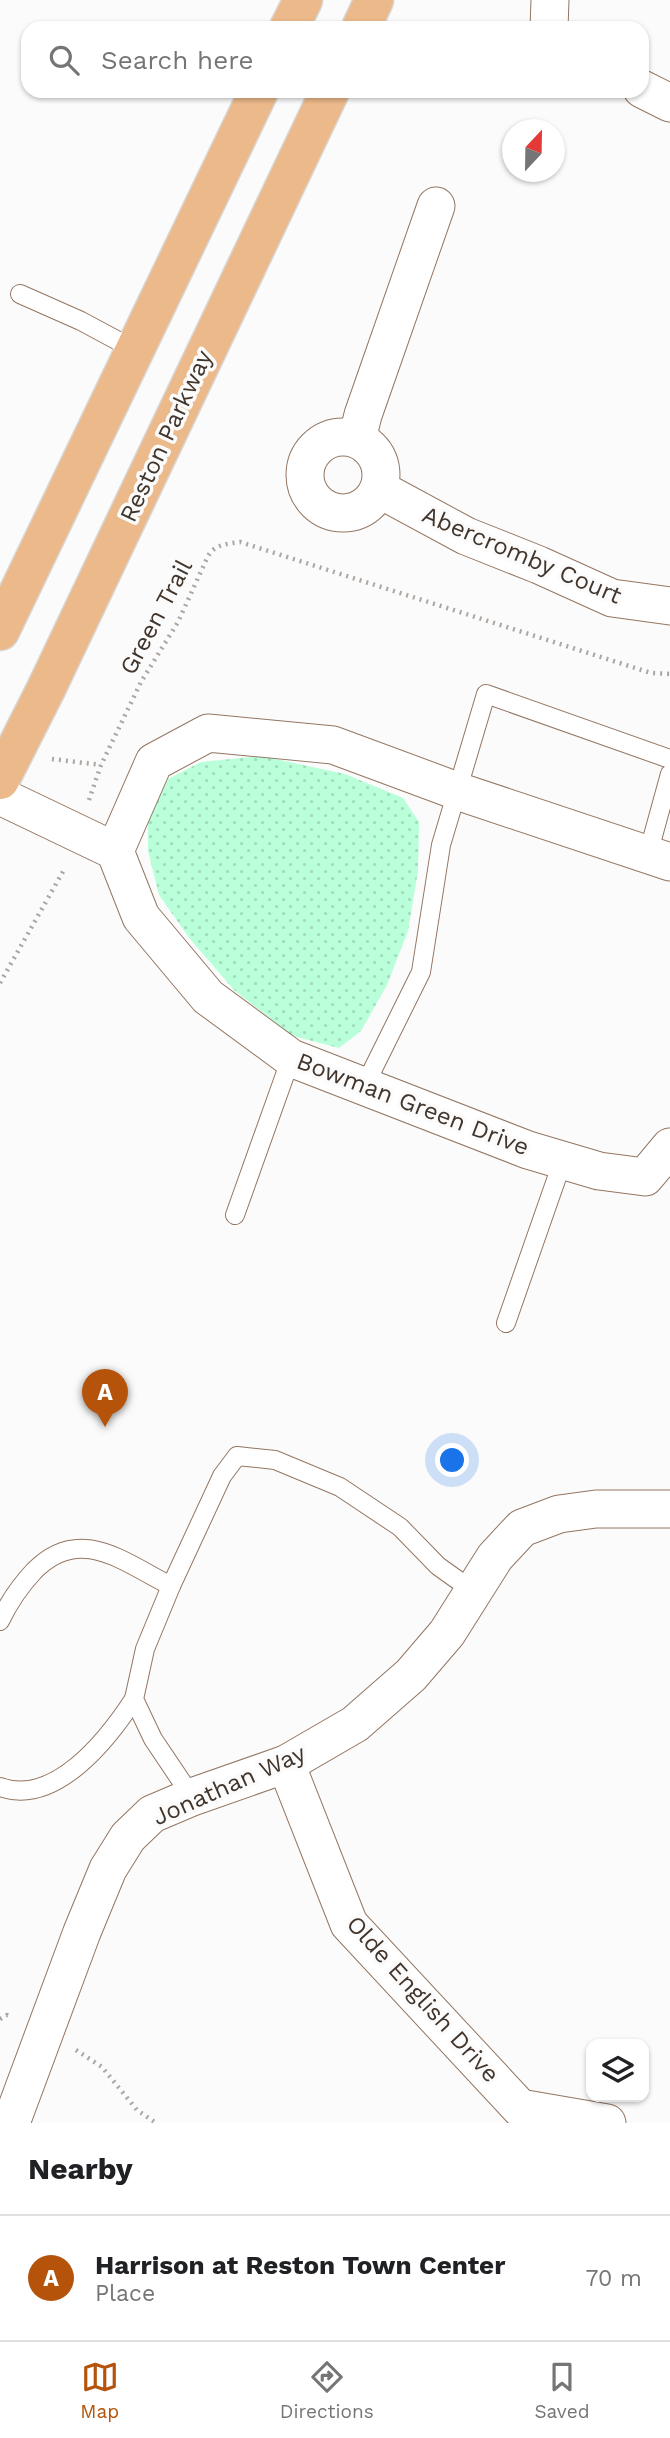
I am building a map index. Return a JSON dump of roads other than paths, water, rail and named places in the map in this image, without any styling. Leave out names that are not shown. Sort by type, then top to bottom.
[{"type":"main road","points":[[292,21],[303,0]]},
{"type":"main road","points":[[364,21],[374,0]]},
{"type":"main road","points":[[0,631],[256,98]]},
{"type":"main road","name":"Reston Parkway","points":[[0,780],[46,689],[327,98]]},
{"type":"street","points":[[649,92],[670,103]]},
{"type":"street","points":[[357,439],[436,206]]},
{"type":"street","points":[[337,437],[357,439],[373,451],[377,460],[381,470],[379,489],[367,505],[349,513],[329,512],[313,499],[304,481],[307,461],[319,445],[337,437]]},
{"type":"street","name":"Abercromby Court","points":[[379,489],[466,536],[612,598],[670,606]]},
{"type":"street","points":[[0,796],[115,851],[154,762],[208,733],[332,745],[457,791],[659,858]]},
{"type":"street","name":"Bowman Green Drive","points":[[115,851],[141,917],[208,997],[291,1058],[528,1150],[599,1171],[645,1177],[670,1147]]},
{"type":"street","name":"Jonathan Way","points":[[12,2123],[43,2034],[108,1869],[128,1837],[152,1814],[286,1764],[355,1724],[411,1675],[447,1633],[495,1557],[522,1528],[559,1514],[670,1509]]},
{"type":"street","name":"Olde English Drive","points":[[286,1764],[349,1924],[520,2108],[586,2121]]},
{"type":"lane","points":[[20,294],[81,321],[135,350]]},
{"type":"lane","points":[[365,1085],[421,972],[441,845],[486,694],[670,760]]},
{"type":"lane","points":[[659,858],[670,774]]},
{"type":"lane","points":[[235,1214],[291,1058]]},
{"type":"lane","points":[[506,1323],[564,1160]]},
{"type":"lane","points":[[0,1787],[34,1791],[60,1778],[114,1731],[134,1699],[145,1649],[171,1586],[222,1476],[237,1456],[275,1461],[340,1487],[400,1527],[438,1566],[473,1591]]},
{"type":"lane","points":[[0,1621],[23,1583],[47,1558],[67,1548],[78,1547],[109,1554],[171,1586]]},
{"type":"lane","points":[[134,1699],[153,1738],[192,1797]]},
{"type":"place","name":"Harrison at Reston Town Center","points":[[105,1427]]}]
